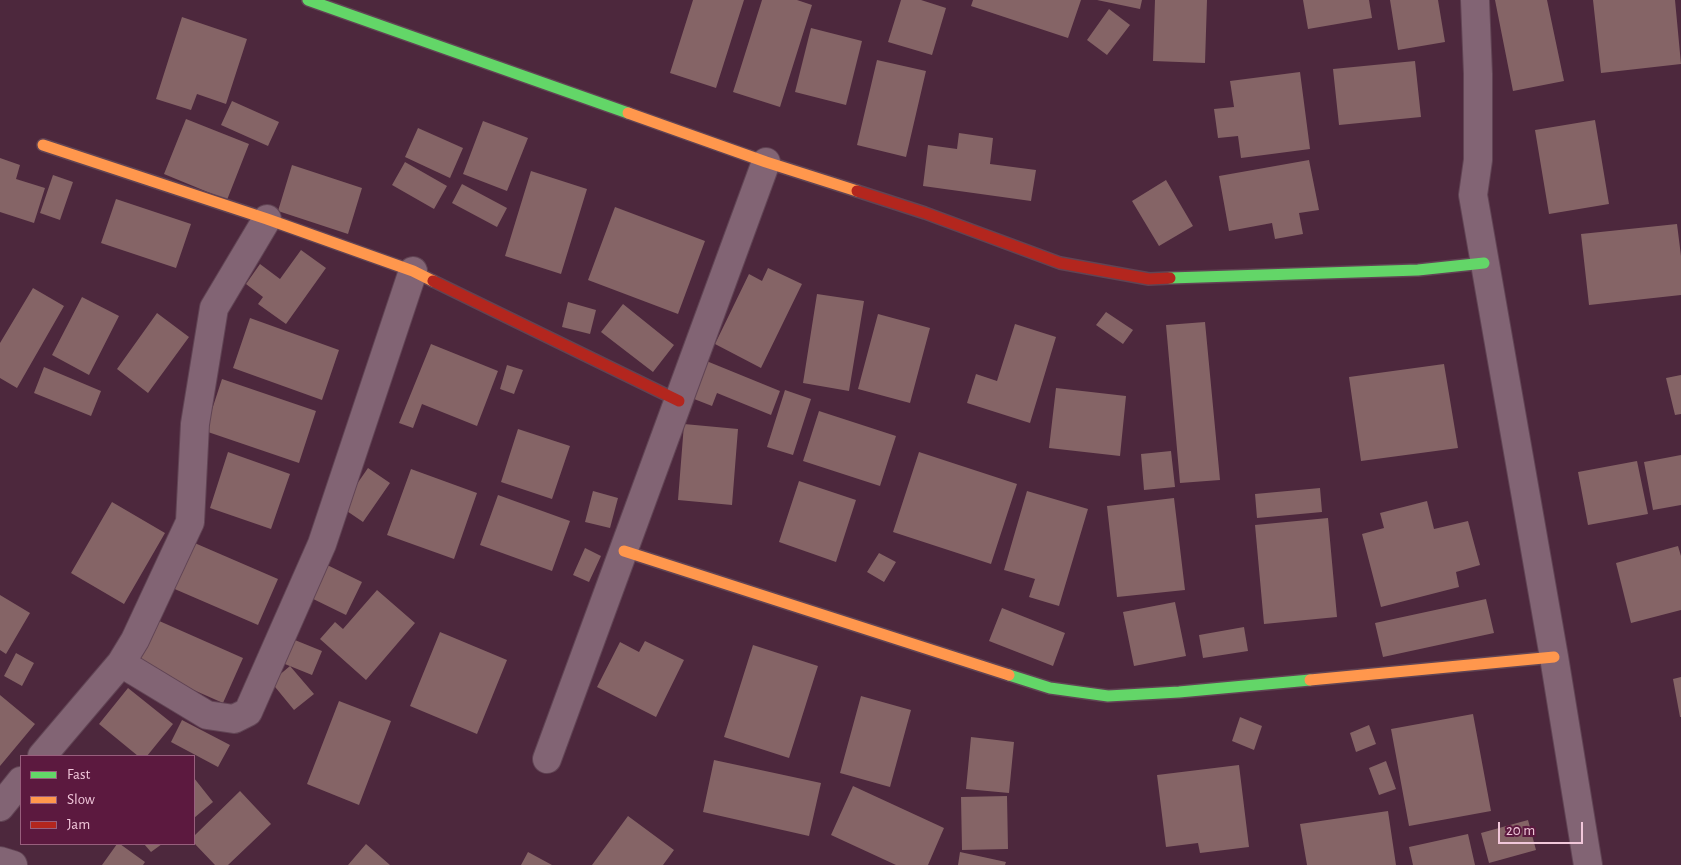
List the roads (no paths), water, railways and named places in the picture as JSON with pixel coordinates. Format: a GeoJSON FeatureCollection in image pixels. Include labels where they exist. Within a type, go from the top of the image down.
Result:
{"type":"FeatureCollection","features":[{"type":"Feature","properties":{"kind":"street"},"geometry":{"type":"LineString","coordinates":[[308,0],[766,162],[925,214],[1060,263],[1149,279],[1418,270],[1484,263]]}},
{"type":"Feature","properties":{"kind":"street"},"geometry":{"type":"LineString","coordinates":[[1475,0],[1478,74],[1478,160],[1474,195],[1484,263],[1554,657],[1588,865]]}},
{"type":"Feature","properties":{"kind":"street"},"geometry":{"type":"LineString","coordinates":[[43,145],[267,219],[413,272],[679,401]]}},
{"type":"Feature","properties":{"kind":"street"},"geometry":{"type":"LineString","coordinates":[[547,758],[766,162]]}},
{"type":"Feature","properties":{"kind":"street"},"geometry":{"type":"LineString","coordinates":[[43,755],[121,663],[135,640],[190,522],[195,424],[214,308],[267,219]]}},
{"type":"Feature","properties":{"kind":"street"},"geometry":{"type":"LineString","coordinates":[[121,663],[207,715],[234,719],[248,712],[322,544],[413,272]]}},
{"type":"Feature","properties":{"kind":"street"},"geometry":{"type":"LineString","coordinates":[[624,551],[1050,688],[1108,696],[1178,692],[1554,657]]}},
{"type":"Feature","properties":{"kind":"street"},"geometry":{"type":"LineString","coordinates":[[0,807],[20,782]]}},
{"type":"Feature","properties":{"kind":"street"},"geometry":{"type":"LineString","coordinates":[[0,860],[13,865]]}}]}
